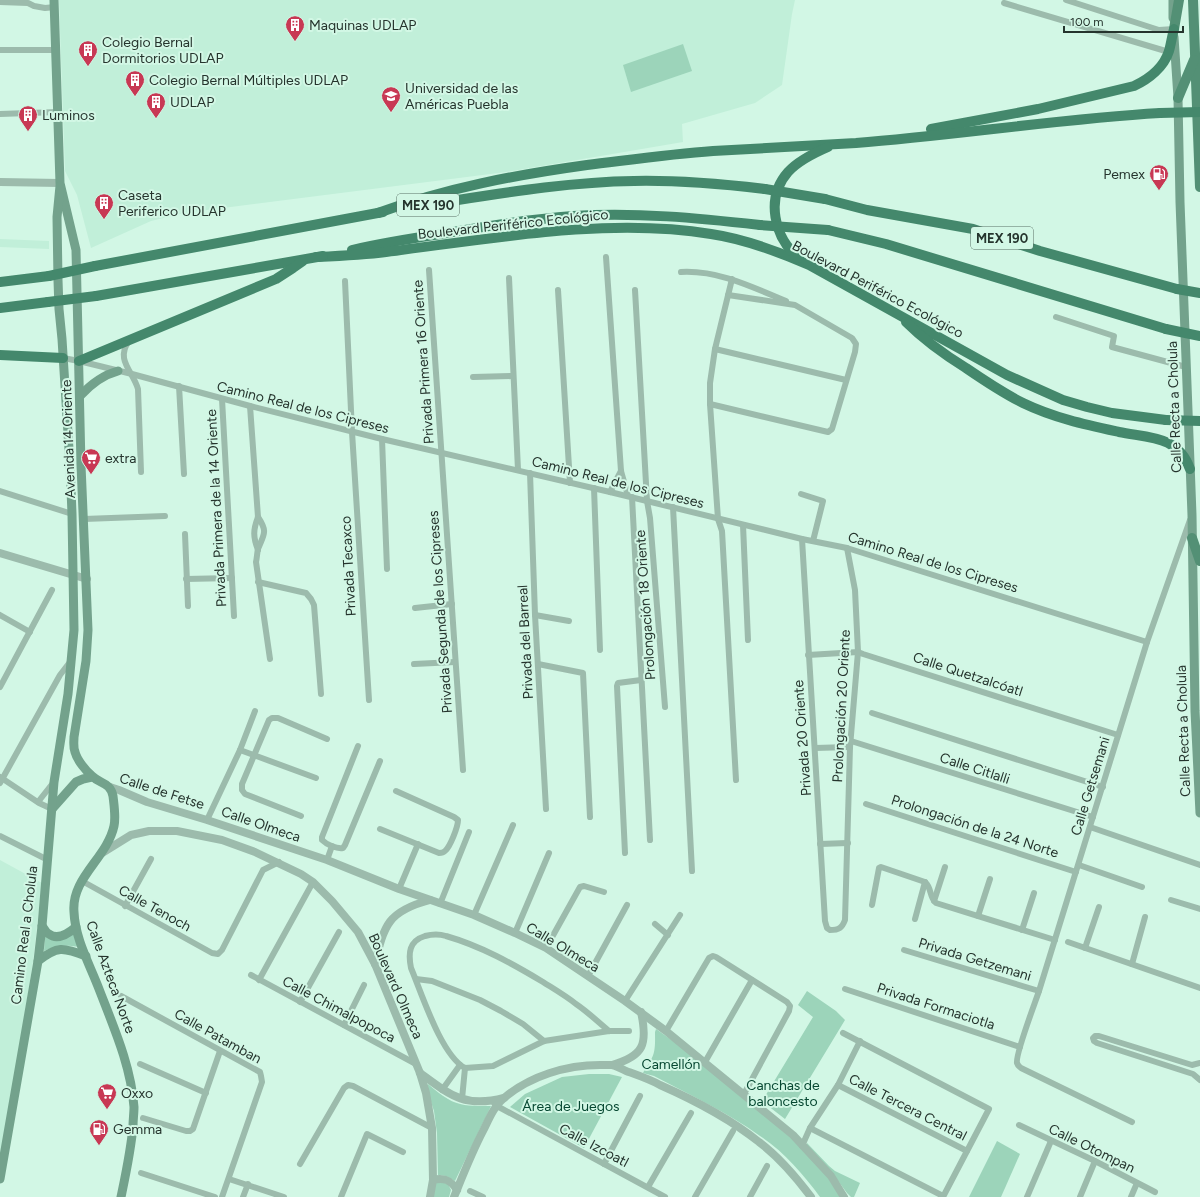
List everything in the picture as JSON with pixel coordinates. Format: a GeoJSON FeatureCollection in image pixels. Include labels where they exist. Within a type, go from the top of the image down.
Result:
{"type":"FeatureCollection","features":[{"type":"Feature","properties":{"kind":"highway"},"geometry":{"type":"LineString","coordinates":[[887,140],[923,131],[1038,109],[1127,89],[1142,83],[1160,66],[1169,52],[1174,29]]}},
{"type":"Feature","properties":{"kind":"highway","name":"Boulevard Periférico Ecológico"},"geometry":{"type":"LineString","coordinates":[[378,213],[422,198],[496,180],[553,170],[655,156],[887,140],[1116,116],[1200,112]]}},
{"type":"Feature","properties":{"kind":"highway"},"geometry":{"type":"LineString","coordinates":[[809,265],[791,251],[786,245],[779,231],[775,209],[777,194],[784,178],[795,166],[818,152],[837,144]]}},
{"type":"Feature","properties":{"kind":"highway","name":"Boulevard Periférico Ecológico"},"geometry":{"type":"LineString","coordinates":[[0,282],[49,276],[378,213],[517,192],[603,182],[674,181],[765,189],[825,199],[867,210],[973,229],[1040,251],[1177,289],[1200,293]]}},
{"type":"Feature","properties":{"kind":"highway","name":"Boulevard Periférico Ecológico"},"geometry":{"type":"LineString","coordinates":[[0,308],[96,296],[527,220],[574,216],[656,216],[828,230],[893,246],[1166,329],[1200,336]]}},
{"type":"Feature","properties":{"kind":"highway","name":"Boulevard Periférico Ecológico"},"geometry":{"type":"LineString","coordinates":[[316,258],[368,254],[478,239],[544,232],[608,228],[652,228],[693,231],[737,239],[774,250],[809,265],[1007,375],[1064,400],[1112,413],[1166,420],[1200,421]]}},
{"type":"Feature","properties":{"kind":"highway"},"geometry":{"type":"LineString","coordinates":[[79,361],[276,279],[305,260]]}},
{"type":"Feature","properties":{"kind":"highway"},"geometry":{"type":"LineString","coordinates":[[899,315],[917,333],[936,348],[1010,396],[1039,410],[1071,420],[1165,441],[1180,451],[1188,462],[1190,468]]}},
{"type":"Feature","properties":{"kind":"highway"},"geometry":{"type":"LineString","coordinates":[[0,355],[63,358]]}},
{"type":"Feature","properties":{"kind":"main road","name":"Calle Recta a Cholula"},"geometry":{"type":"LineString","coordinates":[[1173,0],[1178,98],[1180,202],[1192,515],[1195,710],[1200,813]]}},
{"type":"Feature","properties":{"kind":"main road"},"geometry":{"type":"LineString","coordinates":[[1174,29],[1178,0]]}},
{"type":"Feature","properties":{"kind":"main road"},"geometry":{"type":"LineString","coordinates":[[1193,0],[1200,187]]}},
{"type":"Feature","properties":{"kind":"main road","name":"Avenida 14 Oriente"},"geometry":{"type":"LineString","coordinates":[[54,3],[60,183],[57,217],[58,280],[70,465],[74,575],[74,630],[68,694]]}},
{"type":"Feature","properties":{"kind":"main road"},"geometry":{"type":"LineString","coordinates":[[1178,98],[1195,56]]}},
{"type":"Feature","properties":{"kind":"main road","name":"Avenida 14 Oriente"},"geometry":{"type":"LineString","coordinates":[[60,183],[76,250],[81,465],[87,579],[88,630],[86,661],[74,736],[74,746],[77,756],[92,777]]}},
{"type":"Feature","properties":{"kind":"main road"},"geometry":{"type":"LineString","coordinates":[[80,396],[97,380],[118,371]]}},
{"type":"Feature","properties":{"kind":"main road"},"geometry":{"type":"LineString","coordinates":[[70,465],[81,465]]}},
{"type":"Feature","properties":{"kind":"main road"},"geometry":{"type":"LineString","coordinates":[[1192,538],[1200,561]]}},
{"type":"Feature","properties":{"kind":"main road","name":"Camino Real a Cholula"},"geometry":{"type":"LineString","coordinates":[[0,1179],[38,961],[54,782],[68,694]]}},
{"type":"Feature","properties":{"kind":"main road"},"geometry":{"type":"LineString","coordinates":[[52,809],[76,782],[83,779],[92,777],[110,787]]}},
{"type":"Feature","properties":{"kind":"main road","name":"Calle Azteca Norte"},"geometry":{"type":"LineString","coordinates":[[110,787],[115,825],[102,853],[77,889],[74,902],[74,913],[76,927],[125,1057],[132,1085],[134,1109],[132,1136],[127,1172],[121,1197]]}},
{"type":"Feature","properties":{"kind":"main road"},"geometry":{"type":"LineString","coordinates":[[42,926],[49,934],[58,936],[67,934],[76,927]]}},
{"type":"Feature","properties":{"kind":"main road"},"geometry":{"type":"LineString","coordinates":[[38,961],[50,952],[58,950],[68,950],[86,956]]}},
{"type":"Feature","properties":{"kind":"street"},"geometry":{"type":"LineString","coordinates":[[1066,0],[1160,30],[1174,29]]}},
{"type":"Feature","properties":{"kind":"street"},"geometry":{"type":"LineString","coordinates":[[0,2],[28,3],[45,8],[54,3]]}},
{"type":"Feature","properties":{"kind":"street"},"geometry":{"type":"LineString","coordinates":[[1004,3],[1169,52]]}},
{"type":"Feature","properties":{"kind":"street"},"geometry":{"type":"LineString","coordinates":[[0,50],[56,50]]}},
{"type":"Feature","properties":{"kind":"street"},"geometry":{"type":"LineString","coordinates":[[0,114],[58,112]]}},
{"type":"Feature","properties":{"kind":"street"},"geometry":{"type":"LineString","coordinates":[[0,182],[60,183]]}},
{"type":"Feature","properties":{"kind":"street"},"geometry":{"type":"LineString","coordinates":[[606,257],[621,471],[630,497],[650,840]]}},
{"type":"Feature","properties":{"kind":"street","name":"Privada Primera 16 Oriente"},"geometry":{"type":"LineString","coordinates":[[429,270],[441,452]]}},
{"type":"Feature","properties":{"kind":"street"},"geometry":{"type":"LineString","coordinates":[[681,272],[695,271],[732,278],[795,305],[852,338],[856,344],[832,429],[828,432],[710,404]]}},
{"type":"Feature","properties":{"kind":"street"},"geometry":{"type":"LineString","coordinates":[[508,278],[518,470]]}},
{"type":"Feature","properties":{"kind":"street"},"geometry":{"type":"LineString","coordinates":[[732,278],[715,349],[710,383],[710,404],[718,519],[722,531],[736,780]]}},
{"type":"Feature","properties":{"kind":"street","name":"Privada Tecaxco"},"geometry":{"type":"LineString","coordinates":[[345,281],[352,432],[368,700]]}},
{"type":"Feature","properties":{"kind":"street"},"geometry":{"type":"LineString","coordinates":[[558,290],[570,483]]}},
{"type":"Feature","properties":{"kind":"street","name":"Prolongación 18 Oriente"},"geometry":{"type":"LineString","coordinates":[[635,290],[647,501],[650,518],[664,707]]}},
{"type":"Feature","properties":{"kind":"street"},"geometry":{"type":"LineString","coordinates":[[728,295],[795,305]]}},
{"type":"Feature","properties":{"kind":"street"},"geometry":{"type":"LineString","coordinates":[[1056,317],[1114,336],[1112,347],[1186,368]]}},
{"type":"Feature","properties":{"kind":"street"},"geometry":{"type":"LineString","coordinates":[[130,340],[125,349],[124,355],[126,365],[135,379],[138,389],[141,472]]}},
{"type":"Feature","properties":{"kind":"street"},"geometry":{"type":"LineString","coordinates":[[715,349],[846,380]]}},
{"type":"Feature","properties":{"kind":"street","name":"Camino Real de los Cipreses"},"geometry":{"type":"LineString","coordinates":[[63,358],[179,386],[222,399],[352,432],[594,488],[802,539],[847,548],[1147,642]]}},
{"type":"Feature","properties":{"kind":"street"},"geometry":{"type":"LineString","coordinates":[[473,377],[513,376]]}},
{"type":"Feature","properties":{"kind":"street"},"geometry":{"type":"LineString","coordinates":[[179,386],[184,474]]}},
{"type":"Feature","properties":{"kind":"street","name":"Privada Primera de la 14 Oriente"},"geometry":{"type":"LineString","coordinates":[[222,399],[234,616]]}},
{"type":"Feature","properties":{"kind":"street"},"geometry":{"type":"LineString","coordinates":[[250,406],[258,517],[253,533],[258,550]]}},
{"type":"Feature","properties":{"kind":"street"},"geometry":{"type":"LineString","coordinates":[[382,439],[387,569]]}},
{"type":"Feature","properties":{"kind":"street","name":"Privada Segunda de los Cipreses"},"geometry":{"type":"LineString","coordinates":[[441,452],[463,770]]}},
{"type":"Feature","properties":{"kind":"street"},"geometry":{"type":"LineString","coordinates":[[610,492],[621,471]]}},
{"type":"Feature","properties":{"kind":"street","name":"Privada del Barreal"},"geometry":{"type":"LineString","coordinates":[[530,473],[535,615],[546,809]]}},
{"type":"Feature","properties":{"kind":"street"},"geometry":{"type":"LineString","coordinates":[[594,488],[600,650]]}},
{"type":"Feature","properties":{"kind":"street"},"geometry":{"type":"LineString","coordinates":[[0,492],[72,514]]}},
{"type":"Feature","properties":{"kind":"street"},"geometry":{"type":"LineString","coordinates":[[801,494],[823,501],[813,541]]}},
{"type":"Feature","properties":{"kind":"street"},"geometry":{"type":"LineString","coordinates":[[673,507],[692,871]]}},
{"type":"Feature","properties":{"kind":"street","name":"Calle Getsemani"},"geometry":{"type":"LineString","coordinates":[[1132,1122],[1021,1068],[1017,1065],[1017,1061],[1020,1047],[1079,865],[1147,642],[1192,515]]}},
{"type":"Feature","properties":{"kind":"street"},"geometry":{"type":"LineString","coordinates":[[84,519],[165,516]]}},
{"type":"Feature","properties":{"kind":"street"},"geometry":{"type":"LineString","coordinates":[[258,517],[263,524],[265,532],[264,539],[258,550],[256,562],[270,659]]}},
{"type":"Feature","properties":{"kind":"street"},"geometry":{"type":"LineString","coordinates":[[743,525],[748,640]]}},
{"type":"Feature","properties":{"kind":"street"},"geometry":{"type":"LineString","coordinates":[[185,534],[188,606]]}},
{"type":"Feature","properties":{"kind":"street","name":"Privada 20 Oriente"},"geometry":{"type":"LineString","coordinates":[[802,539],[825,921],[827,928],[834,930]]}},
{"type":"Feature","properties":{"kind":"street","name":"Prolongación 20 Oriente"},"geometry":{"type":"LineString","coordinates":[[834,930],[839,930],[843,926],[845,920],[850,744],[858,652],[855,590],[847,548]]}},
{"type":"Feature","properties":{"kind":"street"},"geometry":{"type":"LineString","coordinates":[[0,553],[87,579]]}},
{"type":"Feature","properties":{"kind":"street"},"geometry":{"type":"LineString","coordinates":[[186,579],[232,578]]}},
{"type":"Feature","properties":{"kind":"street"},"geometry":{"type":"LineString","coordinates":[[258,582],[306,594],[311,598],[314,606],[321,694]]}},
{"type":"Feature","properties":{"kind":"street"},"geometry":{"type":"LineString","coordinates":[[0,687],[52,590]]}},
{"type":"Feature","properties":{"kind":"street"},"geometry":{"type":"LineString","coordinates":[[415,608],[452,604]]}},
{"type":"Feature","properties":{"kind":"street"},"geometry":{"type":"LineString","coordinates":[[0,615],[30,632]]}},
{"type":"Feature","properties":{"kind":"street"},"geometry":{"type":"LineString","coordinates":[[535,615],[569,621]]}},
{"type":"Feature","properties":{"kind":"street","name":"Calle Quetzalcóatl"},"geometry":{"type":"LineString","coordinates":[[808,655],[858,652],[1118,735]]}},
{"type":"Feature","properties":{"kind":"street"},"geometry":{"type":"LineString","coordinates":[[52,809],[1,779],[60,675],[72,659]]}},
{"type":"Feature","properties":{"kind":"street"},"geometry":{"type":"LineString","coordinates":[[414,664],[455,662]]}},
{"type":"Feature","properties":{"kind":"street"},"geometry":{"type":"LineString","coordinates":[[538,664],[584,673],[590,817]]}},
{"type":"Feature","properties":{"kind":"street"},"geometry":{"type":"LineString","coordinates":[[0,672],[6,676]]}},
{"type":"Feature","properties":{"kind":"street"},"geometry":{"type":"LineString","coordinates":[[625,853],[617,686],[618,683],[641,680]]}},
{"type":"Feature","properties":{"kind":"street"},"geometry":{"type":"LineString","coordinates":[[207,820],[240,750],[255,711]]}},
{"type":"Feature","properties":{"kind":"street"},"geometry":{"type":"LineString","coordinates":[[872,713],[1103,787]]}},
{"type":"Feature","properties":{"kind":"street"},"geometry":{"type":"LineString","coordinates":[[301,816],[245,794],[242,790],[242,784],[269,720],[272,718],[278,718],[327,739]]}},
{"type":"Feature","properties":{"kind":"street","name":"Calle Citlalli"},"geometry":{"type":"LineString","coordinates":[[815,748],[850,744],[1093,817]]}},
{"type":"Feature","properties":{"kind":"street"},"geometry":{"type":"LineString","coordinates":[[358,746],[322,837],[324,843],[339,848],[343,848],[346,845],[380,761]]}},
{"type":"Feature","properties":{"kind":"street"},"geometry":{"type":"LineString","coordinates":[[240,750],[316,778]]}},
{"type":"Feature","properties":{"kind":"street"},"geometry":{"type":"LineString","coordinates":[[38,802],[54,782]]}},
{"type":"Feature","properties":{"kind":"street","name":"Calle de Fetse"},"geometry":{"type":"LineString","coordinates":[[110,787],[147,802],[207,820]]}},
{"type":"Feature","properties":{"kind":"street"},"geometry":{"type":"LineString","coordinates":[[380,828],[439,853],[443,853],[447,850],[458,825],[458,820],[454,817],[396,791]]}},
{"type":"Feature","properties":{"kind":"street","name":"Prolongación de la 24 Norte"},"geometry":{"type":"LineString","coordinates":[[866,804],[1076,872]]}},
{"type":"Feature","properties":{"kind":"street","name":"Calle Olmeca"},"geometry":{"type":"LineString","coordinates":[[207,820],[327,860],[399,889],[474,915],[546,948],[641,1012],[744,1094],[793,1135],[831,1176],[844,1197]]}},
{"type":"Feature","properties":{"kind":"street"},"geometry":{"type":"LineString","coordinates":[[474,915],[513,825]]}},
{"type":"Feature","properties":{"kind":"street"},"geometry":{"type":"LineString","coordinates":[[1090,827],[1200,865]]}},
{"type":"Feature","properties":{"kind":"street","name":"Boulevard Olmeca"},"geometry":{"type":"LineString","coordinates":[[102,853],[131,835],[148,831],[177,831],[222,840],[279,862],[313,882],[332,901],[358,932],[375,964],[420,1073],[426,1093],[432,1128],[433,1180],[430,1197]]}},
{"type":"Feature","properties":{"kind":"street"},"geometry":{"type":"LineString","coordinates":[[440,904],[469,832]]}},
{"type":"Feature","properties":{"kind":"street"},"geometry":{"type":"LineString","coordinates":[[0,836],[48,860]]}},
{"type":"Feature","properties":{"kind":"street"},"geometry":{"type":"LineString","coordinates":[[820,844],[848,842]]}},
{"type":"Feature","properties":{"kind":"street"},"geometry":{"type":"LineString","coordinates":[[399,889],[418,844]]}},
{"type":"Feature","properties":{"kind":"street"},"geometry":{"type":"LineString","coordinates":[[327,860],[332,846]]}},
{"type":"Feature","properties":{"kind":"street"},"geometry":{"type":"LineString","coordinates":[[515,933],[549,853]]}},
{"type":"Feature","properties":{"kind":"street"},"geometry":{"type":"LineString","coordinates":[[125,906],[151,859]]}},
{"type":"Feature","properties":{"kind":"street","name":"Calle Tenoch"},"geometry":{"type":"LineString","coordinates":[[82,881],[212,953],[218,954],[222,950],[262,870],[279,862]]}},
{"type":"Feature","properties":{"kind":"street"},"geometry":{"type":"LineString","coordinates":[[1079,865],[1142,887]]}},
{"type":"Feature","properties":{"kind":"street"},"geometry":{"type":"LineString","coordinates":[[934,901],[945,866]]}},
{"type":"Feature","properties":{"kind":"street"},"geometry":{"type":"LineString","coordinates":[[872,905],[879,868],[881,867],[925,882],[928,885],[932,898],[936,903],[1055,940]]}},
{"type":"Feature","properties":{"kind":"street"},"geometry":{"type":"LineString","coordinates":[[978,916],[990,879]]}},
{"type":"Feature","properties":{"kind":"street"},"geometry":{"type":"LineString","coordinates":[[259,980],[313,882]]}},
{"type":"Feature","properties":{"kind":"street"},"geometry":{"type":"LineString","coordinates":[[915,919],[925,882]]}},
{"type":"Feature","properties":{"kind":"street"},"geometry":{"type":"LineString","coordinates":[[546,948],[580,887],[584,886],[604,892]]}},
{"type":"Feature","properties":{"kind":"street"},"geometry":{"type":"LineString","coordinates":[[1022,930],[1034,893]]}},
{"type":"Feature","properties":{"kind":"street"},"geometry":{"type":"LineString","coordinates":[[375,964],[383,932],[389,922],[403,909],[430,900]]}},
{"type":"Feature","properties":{"kind":"street"},"geometry":{"type":"LineString","coordinates":[[1171,900],[1200,908]]}},
{"type":"Feature","properties":{"kind":"street"},"geometry":{"type":"LineString","coordinates":[[588,976],[627,905]]}},
{"type":"Feature","properties":{"kind":"street"},"geometry":{"type":"LineString","coordinates":[[1085,948],[1099,907]]}},
{"type":"Feature","properties":{"kind":"street"},"geometry":{"type":"LineString","coordinates":[[625,1001],[680,915]]}},
{"type":"Feature","properties":{"kind":"street"},"geometry":{"type":"LineString","coordinates":[[1132,964],[1144,917]]}},
{"type":"Feature","properties":{"kind":"street"},"geometry":{"type":"LineString","coordinates":[[654,924],[668,935]]}},
{"type":"Feature","properties":{"kind":"street"},"geometry":{"type":"LineString","coordinates":[[300,1002],[339,932]]}},
{"type":"Feature","properties":{"kind":"street"},"geometry":{"type":"LineString","coordinates":[[462,1099],[463,1066],[447,1049],[437,1031],[411,968],[409,958],[413,944],[419,938],[430,935],[446,936],[481,949],[519,968],[576,1004],[609,1031]]}},
{"type":"Feature","properties":{"kind":"street"},"geometry":{"type":"LineString","coordinates":[[1068,942],[1200,988]]}},
{"type":"Feature","properties":{"kind":"street","name":"Privada Getzemani"},"geometry":{"type":"LineString","coordinates":[[904,950],[1039,991]]}},
{"type":"Feature","properties":{"kind":"street"},"geometry":{"type":"LineString","coordinates":[[666,1031],[710,958],[713,956],[787,1002],[790,1006],[790,1011],[744,1094]]}},
{"type":"Feature","properties":{"kind":"street","name":"Calle Chimalpopoca"},"geometry":{"type":"LineString","coordinates":[[251,975],[416,1064]]}},
{"type":"Feature","properties":{"kind":"street"},"geometry":{"type":"LineString","coordinates":[[416,978],[432,981],[480,1000],[523,1024],[544,1041]]}},
{"type":"Feature","properties":{"kind":"street"},"geometry":{"type":"LineString","coordinates":[[705,1062],[752,980]]}},
{"type":"Feature","properties":{"kind":"street"},"geometry":{"type":"LineString","coordinates":[[344,1025],[364,985]]}},
{"type":"Feature","properties":{"kind":"street","name":"Privada Formaciotla"},"geometry":{"type":"LineString","coordinates":[[845,989],[1020,1047]]}},
{"type":"Feature","properties":{"kind":"street","name":"Calle Patamban"},"geometry":{"type":"LineString","coordinates":[[121,996],[260,1072],[262,1082],[228,1178]]}},
{"type":"Feature","properties":{"kind":"street"},"geometry":{"type":"LineString","coordinates":[[420,1073],[450,1095],[462,1099],[494,1103],[535,1079],[557,1071],[592,1065],[612,1065],[631,1058],[641,1048],[645,1034],[641,1012]]}},
{"type":"Feature","properties":{"kind":"street"},"geometry":{"type":"LineString","coordinates":[[442,1090],[463,1066],[493,1066],[544,1041],[609,1031],[629,1031]]}},
{"type":"Feature","properties":{"kind":"street"},"geometry":{"type":"LineString","coordinates":[[810,1128],[943,1197],[989,1109],[843,1033]]}},
{"type":"Feature","properties":{"kind":"street"},"geometry":{"type":"LineString","coordinates":[[1200,1063],[1192,1065],[1099,1036],[1095,1036],[1093,1038],[1097,1043],[1193,1074],[1200,1080]]}},
{"type":"Feature","properties":{"kind":"street"},"geometry":{"type":"LineString","coordinates":[[802,1146],[810,1128],[838,1085],[860,1041]]}},
{"type":"Feature","properties":{"kind":"street"},"geometry":{"type":"LineString","coordinates":[[143,1118],[186,1131],[193,1129],[220,1051]]}},
{"type":"Feature","properties":{"kind":"street"},"geometry":{"type":"LineString","coordinates":[[140,1064],[206,1093]]}},
{"type":"Feature","properties":{"kind":"street"},"geometry":{"type":"LineString","coordinates":[[612,1065],[674,1091],[736,1125],[760,1142],[777,1157],[798,1179],[811,1197]]}},
{"type":"Feature","properties":{"kind":"street"},"geometry":{"type":"LineString","coordinates":[[300,1164],[344,1088],[348,1085],[353,1086],[432,1128]]}},
{"type":"Feature","properties":{"kind":"street","name":"Calle Tercera Central"},"geometry":{"type":"LineString","coordinates":[[838,1085],[967,1151]]}},
{"type":"Feature","properties":{"kind":"street"},"geometry":{"type":"LineString","coordinates":[[604,1164],[640,1096]]}},
{"type":"Feature","properties":{"kind":"street"},"geometry":{"type":"LineString","coordinates":[[455,1193],[494,1103]]}},
{"type":"Feature","properties":{"kind":"street","name":"Calle Izcoatl"},"geometry":{"type":"LineString","coordinates":[[494,1103],[665,1197]]}},
{"type":"Feature","properties":{"kind":"street"},"geometry":{"type":"LineString","coordinates":[[648,1187],[691,1113]]}},
{"type":"Feature","properties":{"kind":"street","name":"Calle Otompan"},"geometry":{"type":"LineString","coordinates":[[1020,1125],[1155,1192]]}},
{"type":"Feature","properties":{"kind":"street"},"geometry":{"type":"LineString","coordinates":[[695,1197],[733,1131]]}},
{"type":"Feature","properties":{"kind":"street"},"geometry":{"type":"LineString","coordinates":[[341,1197],[367,1134],[403,1152]]}},
{"type":"Feature","properties":{"kind":"street"},"geometry":{"type":"LineString","coordinates":[[1027,1197],[1052,1141]]}},
{"type":"Feature","properties":{"kind":"street"},"geometry":{"type":"LineString","coordinates":[[1080,1197],[1095,1161]]}},
{"type":"Feature","properties":{"kind":"street"},"geometry":{"type":"LineString","coordinates":[[750,1197],[767,1166]]}},
{"type":"Feature","properties":{"kind":"street"},"geometry":{"type":"LineString","coordinates":[[141,1173],[215,1197]]}},
{"type":"Feature","properties":{"kind":"street"},"geometry":{"type":"LineString","coordinates":[[222,1197],[228,1178],[284,1197]]}},
{"type":"Feature","properties":{"kind":"street"},"geometry":{"type":"LineString","coordinates":[[433,1180],[439,1178],[450,1181],[454,1185],[455,1193]]}},
{"type":"Feature","properties":{"kind":"street"},"geometry":{"type":"LineString","coordinates":[[1131,1197],[1137,1183]]}},
{"type":"Feature","properties":{"kind":"street"},"geometry":{"type":"LineString","coordinates":[[243,1197],[248,1184]]}},
{"type":"Feature","properties":{"kind":"street"},"geometry":{"type":"LineString","coordinates":[[470,1191],[483,1197]]}},
{"type":"Feature","properties":{"kind":"shaded area","name":"Universidad de las Américas Puebla"},"geometry":{"type":"Polygon","coordinates":[[[59,0],[795,0],[782,85],[755,103],[682,124],[683,142],[506,172],[184,213],[151,221],[91,248],[77,195],[65,171],[59,0]]]}},
{"type":"Feature","properties":{"kind":"shaded area"},"geometry":{"type":"Polygon","coordinates":[[[0,239],[49,241],[49,249],[0,247],[0,239]]]}},
{"type":"Feature","properties":{"kind":"shaded area"},"geometry":{"type":"Polygon","coordinates":[[[0,860],[42,883],[33,962],[0,1169],[0,860]]]}},
{"type":"Feature","properties":{"kind":"green space"},"geometry":{"type":"Polygon","coordinates":[[[683,44],[692,71],[631,92],[623,65],[683,44]]]}},
{"type":"Feature","properties":{"kind":"green space"},"geometry":{"type":"Polygon","coordinates":[[[75,934],[79,947],[61,946],[44,951],[45,937],[51,939],[75,934]]]}},
{"type":"Feature","properties":{"kind":"green space","name":"Canchas de baloncesto"},"geometry":{"type":"Polygon","coordinates":[[[807,991],[836,1011],[845,1020],[785,1119],[763,1102],[813,1017],[798,1005],[807,991]]]}},
{"type":"Feature","properties":{"kind":"green space","name":"Camellón"},"geometry":{"type":"Polygon","coordinates":[[[656,1029],[680,1046],[794,1140],[833,1180],[842,1197],[820,1197],[793,1164],[769,1142],[735,1119],[708,1104],[654,1076],[643,1073],[652,1058],[655,1047],[656,1029]]]}},
{"type":"Feature","properties":{"kind":"green space","name":"Área de Juegos"},"geometry":{"type":"Polygon","coordinates":[[[589,1074],[609,1074],[622,1077],[584,1148],[510,1107],[525,1094],[562,1077],[589,1074]]]}},
{"type":"Feature","properties":{"kind":"green space"},"geometry":{"type":"Polygon","coordinates":[[[428,1084],[453,1102],[469,1106],[491,1106],[455,1181],[446,1176],[438,1175],[437,1133],[434,1111],[426,1087],[428,1084]]]}},
{"type":"Feature","properties":{"kind":"green space"},"geometry":{"type":"Polygon","coordinates":[[[997,1141],[1020,1154],[1001,1197],[969,1197],[997,1141]]]}},
{"type":"Feature","properties":{"kind":"green space"},"geometry":{"type":"Polygon","coordinates":[[[807,1143],[835,1171],[860,1183],[854,1197],[851,1197],[847,1193],[833,1174],[806,1147],[807,1143]]]}},
{"type":"Feature","properties":{"kind":"green space"},"geometry":{"type":"Polygon","coordinates":[[[441,1182],[448,1184],[451,1190],[449,1197],[432,1197],[436,1183],[441,1182]]]}},
{"type":"Feature","properties":{"kind":"place","name":"Maquinas UDLAP"},"geometry":{"type":"Point","coordinates":[295,42]}},
{"type":"Feature","properties":{"kind":"place","name":"Colegio Bernal Dormitorios UDLAP"},"geometry":{"type":"Point","coordinates":[88,67]}},
{"type":"Feature","properties":{"kind":"place","name":"Colegio Bernal Múltiples UDLAP"},"geometry":{"type":"Point","coordinates":[135,97]}},
{"type":"Feature","properties":{"kind":"place","name":"Universidad de las Américas Puebla"},"geometry":{"type":"Point","coordinates":[391,113]}},
{"type":"Feature","properties":{"kind":"place","name":"UDLAP"},"geometry":{"type":"Point","coordinates":[156,119]}},
{"type":"Feature","properties":{"kind":"place","name":"Luminos"},"geometry":{"type":"Point","coordinates":[28,132]}},
{"type":"Feature","properties":{"kind":"place","name":"Pemex"},"geometry":{"type":"Point","coordinates":[1159,191]}},
{"type":"Feature","properties":{"kind":"place","name":"Caseta Periferico UDLAP"},"geometry":{"type":"Point","coordinates":[104,220]}},
{"type":"Feature","properties":{"kind":"place","name":"extra"},"geometry":{"type":"Point","coordinates":[91,475]}},
{"type":"Feature","properties":{"kind":"place","name":"Oxxo"},"geometry":{"type":"Point","coordinates":[107,1110]}},
{"type":"Feature","properties":{"kind":"place","name":"Gemma"},"geometry":{"type":"Point","coordinates":[99,1146]}}]}
